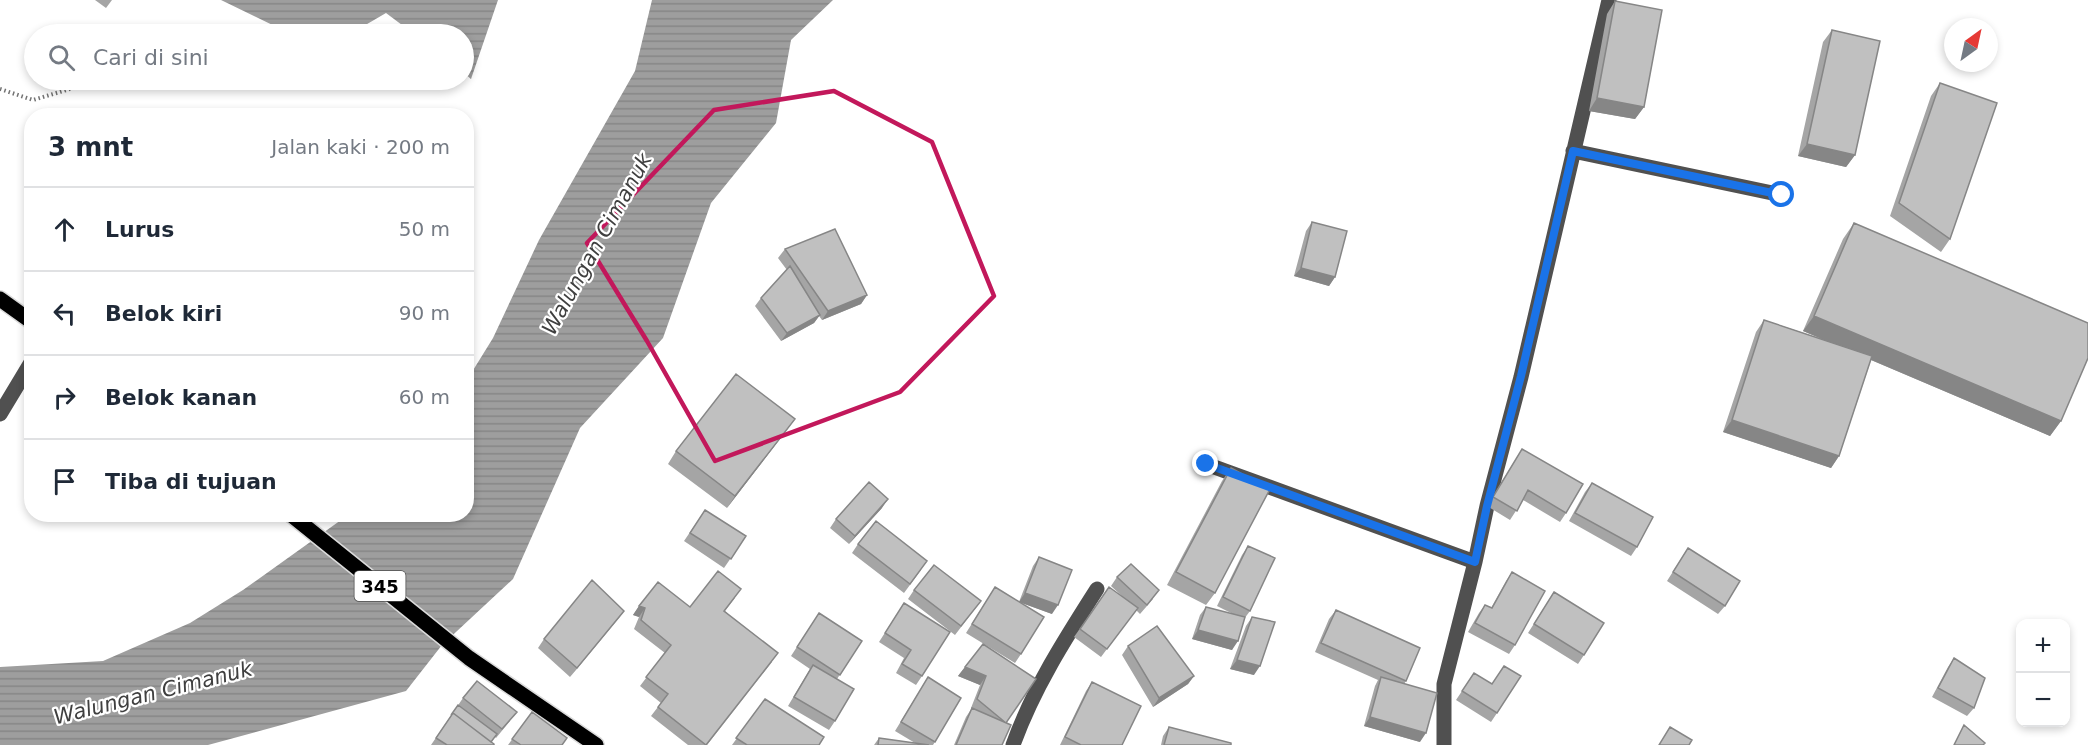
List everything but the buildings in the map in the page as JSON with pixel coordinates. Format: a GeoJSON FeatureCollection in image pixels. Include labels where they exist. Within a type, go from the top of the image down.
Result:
{"type":"FeatureCollection","features":[{"type":"Feature","properties":{"kind":"main road"},"geometry":{"type":"LineString","coordinates":[[0,299],[24,316]]}},
{"type":"Feature","properties":{"kind":"main road","name":"345"},"geometry":{"type":"LineString","coordinates":[[300,522],[470,658],[596,745]]}},
{"type":"Feature","properties":{"kind":"street"},"geometry":{"type":"LineString","coordinates":[[1444,745],[1444,684],[1521,376],[1609,0]]}},
{"type":"Feature","properties":{"kind":"street"},"geometry":{"type":"LineString","coordinates":[[1573,151],[1782,195]]}},
{"type":"Feature","properties":{"kind":"street"},"geometry":{"type":"LineString","coordinates":[[0,414],[24,374]]}},
{"type":"Feature","properties":{"kind":"street"},"geometry":{"type":"LineString","coordinates":[[1206,464],[1475,562]]}},
{"type":"Feature","properties":{"kind":"street"},"geometry":{"type":"LineString","coordinates":[[1013,745],[1020,725],[1058,650],[1097,589]]}},
{"type":"Feature","properties":{"kind":"path"},"geometry":{"type":"LineString","coordinates":[[0,89],[33,100],[66,90]]}},
{"type":"Feature","properties":{"kind":"highlighted area"},"geometry":{"type":"Polygon","coordinates":[[[834,91],[932,142],[994,296],[900,392],[715,461],[647,341],[587,243],[714,110],[834,91]]]}},
{"type":"Feature","properties":{"kind":"water"},"geometry":{"type":"Polygon","coordinates":[[[221,0],[498,0],[474,70],[474,24],[401,24],[386,13],[367,24],[270,24],[221,0]]]}},
{"type":"Feature","properties":{"kind":"water","name":"Walungan Cimanuk"},"geometry":{"type":"Polygon","coordinates":[[[652,0],[833,0],[791,40],[776,123],[711,203],[663,338],[580,428],[513,579],[442,645],[406,691],[208,745],[0,745],[0,667],[103,661],[190,623],[243,590],[338,522],[474,522],[474,369],[493,338],[539,240],[635,71],[652,0]]]}},
{"type":"Feature","properties":{"kind":"route"},"geometry":{"type":"LineString","coordinates":[[1206,464],[1475,562],[1573,151],[1782,195]]}}]}
